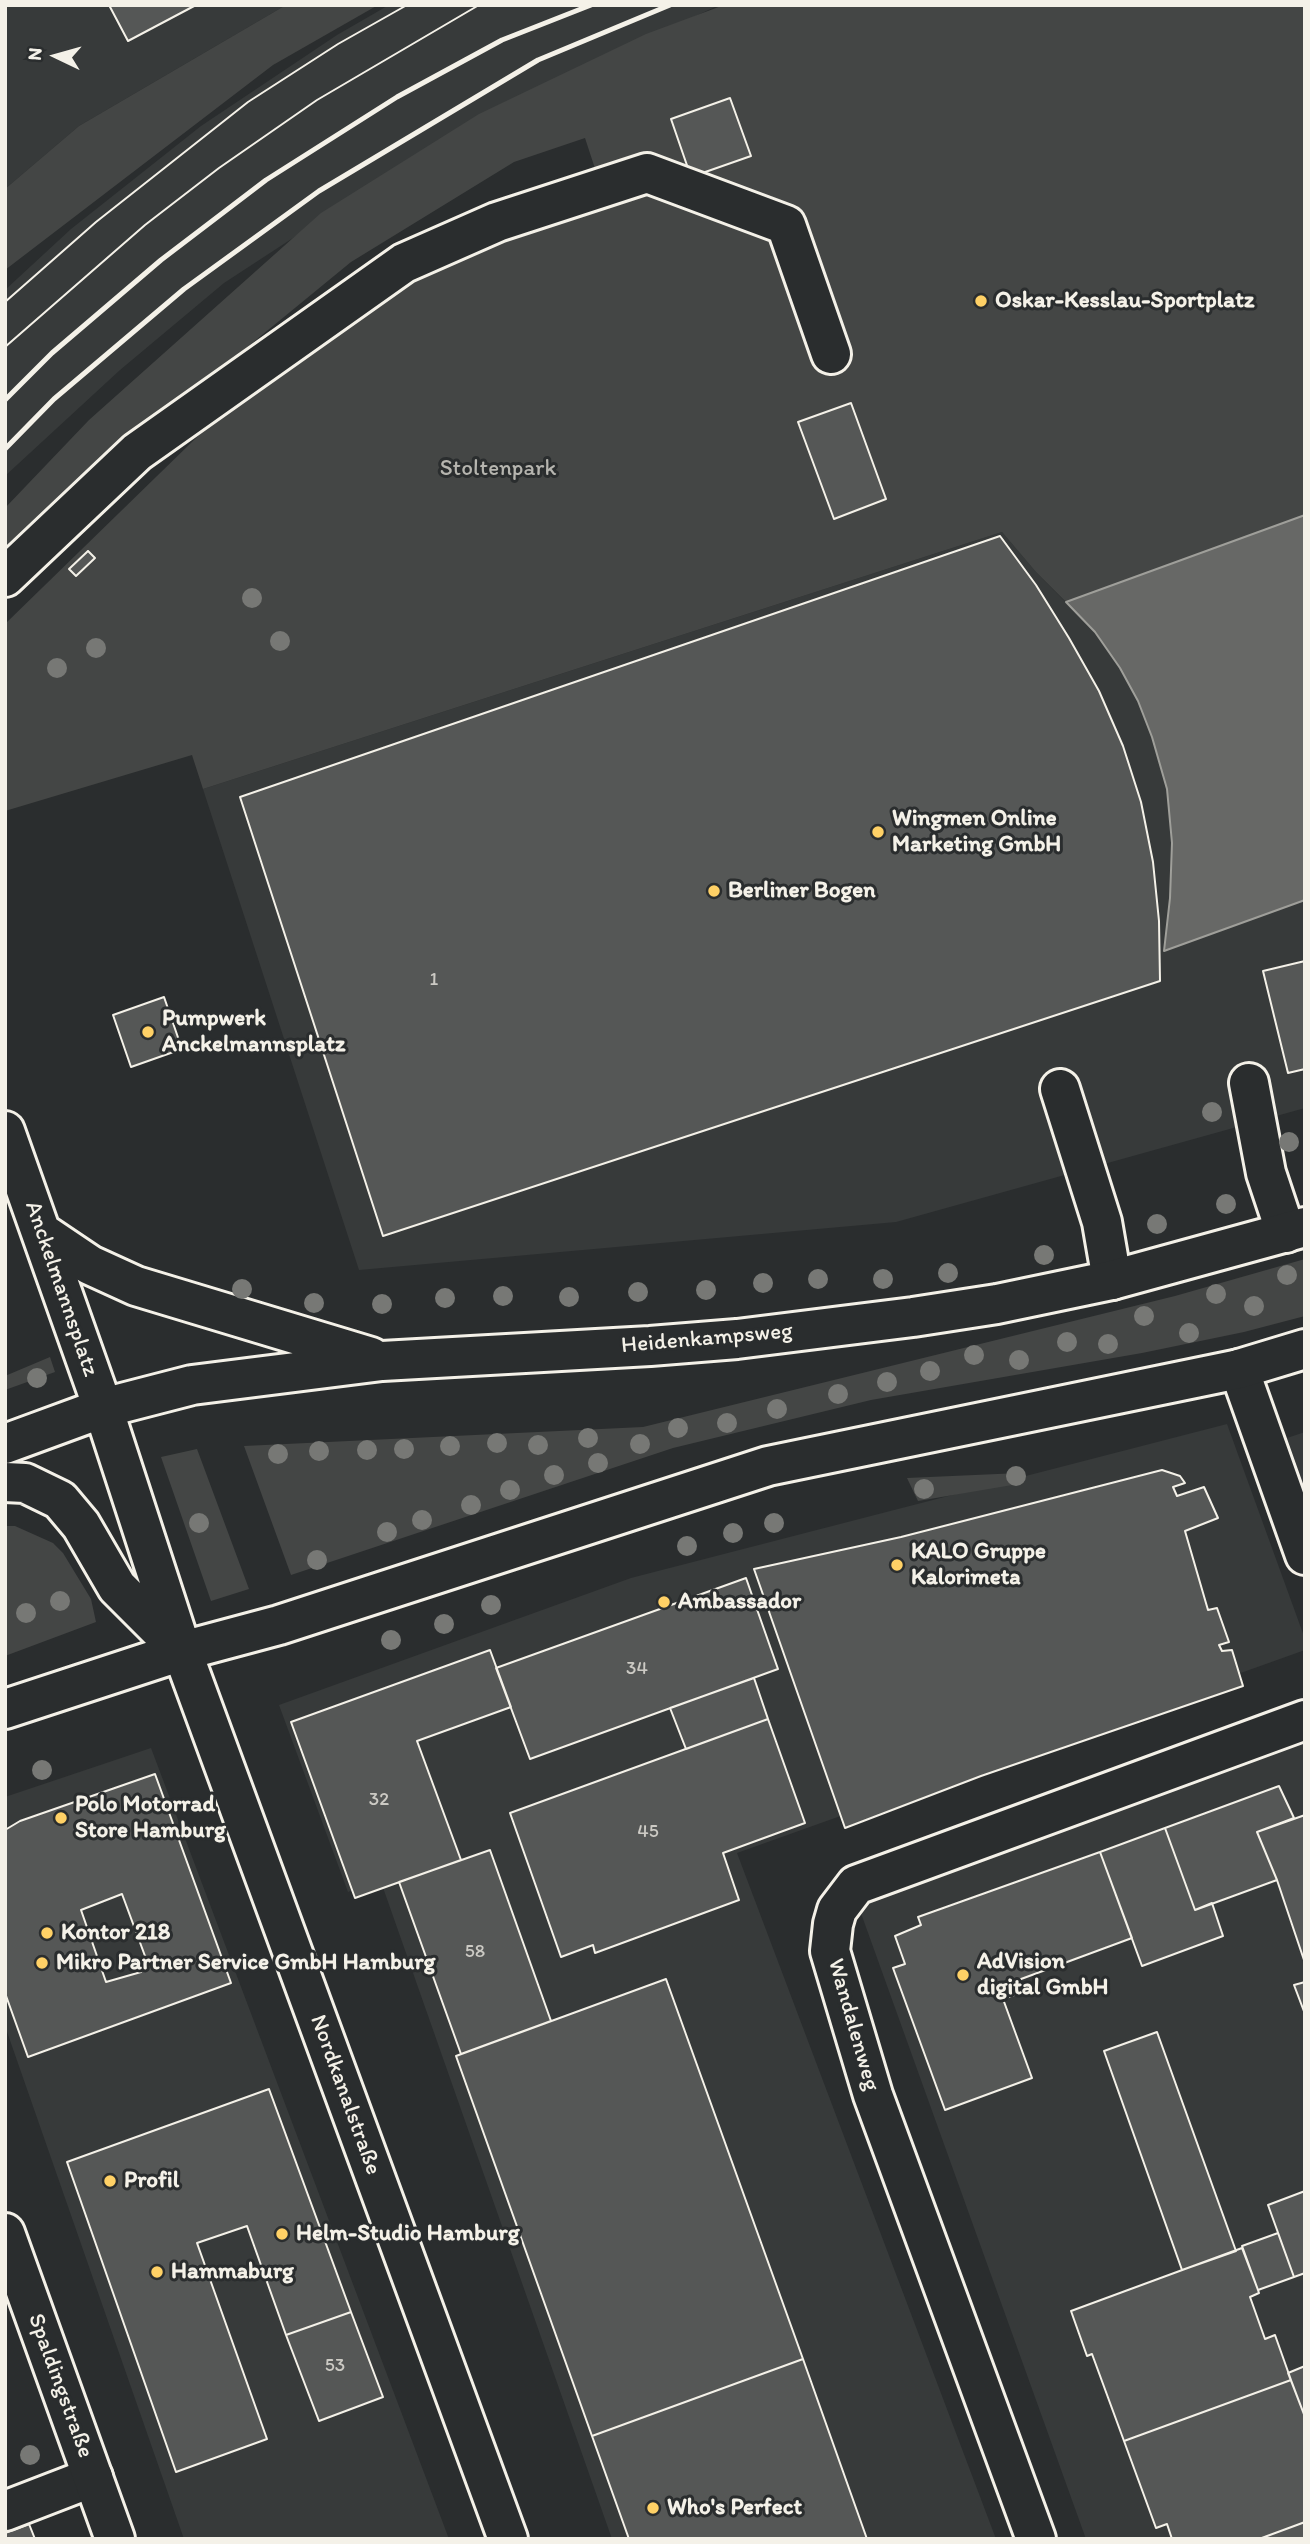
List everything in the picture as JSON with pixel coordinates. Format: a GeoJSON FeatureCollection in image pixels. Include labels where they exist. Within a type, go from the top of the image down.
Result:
{"type":"FeatureCollection","features":[{"type":"Feature","properties":{"kind":"main road"},"geometry":{"type":"LineString","coordinates":[[5,577],[137,452],[404,263],[497,222],[647,173],[786,225],[831,354]]}},
{"type":"Feature","properties":{"kind":"main road"},"geometry":{"type":"LineString","coordinates":[[1249,1083],[1266,1173],[1296,1230]]}},
{"type":"Feature","properties":{"kind":"main road"},"geometry":{"type":"LineString","coordinates":[[1060,1089],[1101,1222],[1112,1280]]}},
{"type":"Feature","properties":{"kind":"main road","name":"Anckelmannsplatz"},"geometry":{"type":"LineString","coordinates":[[5,1131],[103,1408],[182,1651]]}},
{"type":"Feature","properties":{"kind":"main road","name":"Heidenkampsweg"},"geometry":{"type":"LineString","coordinates":[[103,1408],[192,1385],[383,1361],[737,1339],[985,1306],[1112,1280],[1296,1230]]}},
{"type":"Feature","properties":{"kind":"main road"},"geometry":{"type":"LineString","coordinates":[[41,1231],[90,1265],[136,1286],[383,1361]]}},
{"type":"Feature","properties":{"kind":"main road"},"geometry":{"type":"LineString","coordinates":[[5,1709],[182,1651],[279,1625],[768,1466],[1240,1369],[1305,1349]]}},
{"type":"Feature","properties":{"kind":"main road"},"geometry":{"type":"LineString","coordinates":[[1240,1369],[1305,1555]]}},
{"type":"Feature","properties":{"kind":"main road"},"geometry":{"type":"LineString","coordinates":[[5,1444],[103,1408]]}},
{"type":"Feature","properties":{"kind":"main road"},"geometry":{"type":"LineString","coordinates":[[5,1482],[24,1483],[60,1500],[81,1525],[117,1587],[182,1651]]}},
{"type":"Feature","properties":{"kind":"main road","name":"Nordkanalstraße"},"geometry":{"type":"LineString","coordinates":[[182,1651],[508,2539]]}},
{"type":"Feature","properties":{"kind":"main road","name":"Wandalenweg"},"geometry":{"type":"LineString","coordinates":[[1036,2539],[873,2095],[830,1951],[837,1910],[856,1885],[1305,1720]]}},
{"type":"Feature","properties":{"kind":"main road","name":"Spaldingstraße"},"geometry":{"type":"LineString","coordinates":[[5,2233],[115,2539]]}},
{"type":"Feature","properties":{"kind":"main road"},"geometry":{"type":"LineString","coordinates":[[5,2511],[93,2477]]}},
{"type":"Feature","properties":{"kind":"shaded area"},"geometry":{"type":"Polygon","coordinates":[[[5,5],[286,5],[79,126],[5,189],[5,5]]]}},
{"type":"Feature","properties":{"kind":"shaded area"},"geometry":{"type":"Polygon","coordinates":[[[389,5],[719,5],[493,112],[371,187],[224,283],[120,370],[5,476],[5,290],[71,229],[201,126],[337,35],[389,5]]]}},
{"type":"Feature","properties":{"kind":"shaded area"},"geometry":{"type":"Polygon","coordinates":[[[1305,515],[1305,900],[1164,951],[1172,843],[1167,789],[1138,701],[1120,668],[1095,632],[1066,602],[1305,515]]]}},
{"type":"Feature","properties":{"kind":"shaded area","name":"Berliner Bogen"},"geometry":{"type":"Polygon","coordinates":[[[1002,532],[1036,572],[1095,632],[1120,667],[1138,701],[1152,737],[1167,789],[1172,843],[1164,951],[1305,900],[1305,1108],[896,1222],[359,1270],[203,789],[1002,532]]]}},
{"type":"Feature","properties":{"kind":"shaded area"},"geometry":{"type":"Polygon","coordinates":[[[1227,1424],[1305,1639],[1305,1650],[737,1853],[996,2539],[612,2539],[380,1879],[348,1892],[279,1705],[631,1578],[1227,1424]]]}},
{"type":"Feature","properties":{"kind":"shaded area"},"geometry":{"type":"Polygon","coordinates":[[[1305,1432],[1305,1489],[1287,1438],[1305,1432]]]}},
{"type":"Feature","properties":{"kind":"shaded area"},"geometry":{"type":"Polygon","coordinates":[[[1305,1735],[1305,2539],[1086,2539],[853,1891],[1305,1735]]]}},
{"type":"Feature","properties":{"kind":"shaded area"},"geometry":{"type":"Polygon","coordinates":[[[151,1748],[449,2539],[184,2539],[5,2026],[5,1797],[151,1748]]]}},
{"type":"Feature","properties":{"kind":"green space"},"geometry":{"type":"Polygon","coordinates":[[[286,5],[378,5],[273,65],[5,270],[5,189],[79,126],[286,5]]]}},
{"type":"Feature","properties":{"kind":"green space","name":"Stoltenpark"},"geometry":{"type":"Polygon","coordinates":[[[724,5],[1305,5],[1305,515],[1066,602],[1002,532],[203,789],[192,755],[5,811],[5,624],[233,402],[406,272],[605,199],[585,138],[514,162],[351,262],[112,458],[5,561],[5,508],[89,420],[321,213],[479,114],[646,34],[724,5]]]}},
{"type":"Feature","properties":{"kind":"green space"},"geometry":{"type":"Polygon","coordinates":[[[1305,1259],[1305,1316],[1142,1353],[871,1400],[673,1448],[291,1575],[244,1446],[643,1427],[1175,1296],[1305,1259]]]}},
{"type":"Feature","properties":{"kind":"green space"},"geometry":{"type":"Polygon","coordinates":[[[50,1357],[55,1372],[5,1390],[5,1376],[50,1357]]]}},
{"type":"Feature","properties":{"kind":"green space"},"geometry":{"type":"Polygon","coordinates":[[[197,1449],[249,1589],[211,1601],[161,1457],[197,1449]]]}},
{"type":"Feature","properties":{"kind":"green space"},"geometry":{"type":"Polygon","coordinates":[[[1020,1473],[1024,1483],[918,1501],[907,1478],[1020,1473]]]}},
{"type":"Feature","properties":{"kind":"green space"},"geometry":{"type":"Polygon","coordinates":[[[5,1526],[15,1526],[53,1543],[63,1553],[91,1599],[96,1622],[5,1656],[5,1526]]]}},
{"type":"Feature","properties":{"kind":"building"},"geometry":{"type":"Polygon","coordinates":[[[109,5],[196,5],[128,41],[109,5]]]}},
{"type":"Feature","properties":{"kind":"building"},"geometry":{"type":"Polygon","coordinates":[[[730,98],[751,156],[691,177],[671,119],[730,98]]]}},
{"type":"Feature","properties":{"kind":"building"},"geometry":{"type":"Polygon","coordinates":[[[851,403],[886,499],[834,519],[798,422],[851,403]]]}},
{"type":"Feature","properties":{"kind":"building","name":"Berliner Bogen"},"geometry":{"type":"Polygon","coordinates":[[[1000,536],[1036,585],[1069,638],[1099,691],[1123,746],[1141,802],[1153,862],[1159,921],[1160,981],[383,1236],[240,797],[1000,536]]]}},
{"type":"Feature","properties":{"kind":"building"},"geometry":{"type":"Polygon","coordinates":[[[88,551],[95,558],[76,576],[69,569],[88,551]]]}},
{"type":"Feature","properties":{"kind":"building"},"geometry":{"type":"Polygon","coordinates":[[[1305,961],[1305,1069],[1288,1073],[1263,971],[1305,961]]]}},
{"type":"Feature","properties":{"kind":"building","name":"Pumpwerk Anckelmannsplatz"},"geometry":{"type":"Polygon","coordinates":[[[164,997],[182,1049],[131,1067],[113,1015],[164,997]]]}},
{"type":"Feature","properties":{"kind":"building"},"geometry":{"type":"Polygon","coordinates":[[[1162,1470],[1180,1476],[1185,1483],[1173,1487],[1177,1496],[1204,1487],[1218,1518],[1185,1531],[1208,1610],[1217,1608],[1229,1642],[1219,1645],[1222,1651],[1232,1650],[1243,1686],[981,1776],[845,1828],[754,1569],[901,1537],[1162,1470]]]}},
{"type":"Feature","properties":{"kind":"building"},"geometry":{"type":"Polygon","coordinates":[[[746,1578],[778,1669],[530,1759],[496,1668],[746,1578]]]}},
{"type":"Feature","properties":{"kind":"building"},"geometry":{"type":"Polygon","coordinates":[[[490,1650],[511,1707],[417,1741],[461,1860],[355,1898],[291,1722],[490,1650]]]}},
{"type":"Feature","properties":{"kind":"building"},"geometry":{"type":"Polygon","coordinates":[[[754,1678],[768,1719],[686,1749],[670,1708],[754,1678]]]}},
{"type":"Feature","properties":{"kind":"building"},"geometry":{"type":"Polygon","coordinates":[[[768,1719],[805,1823],[723,1853],[739,1900],[595,1953],[593,1945],[561,1957],[510,1813],[768,1719]]]}},
{"type":"Feature","properties":{"kind":"building","name":"Kontor 218"},"geometry":{"type":"Polygon","coordinates":[[[155,1774],[231,1983],[28,2057],[5,1993],[5,1830],[20,1821],[155,1774]],[[122,1894],[81,1910],[106,1982],[141,1972],[145,1956],[122,1894]]]}},
{"type":"Feature","properties":{"kind":"building"},"geometry":{"type":"Polygon","coordinates":[[[1279,1786],[1294,1818],[1257,1832],[1277,1880],[1195,1910],[1165,1828],[1279,1786]]]}},
{"type":"Feature","properties":{"kind":"building"},"geometry":{"type":"Polygon","coordinates":[[[1305,1815],[1305,1963],[1277,1880],[1257,1832],[1305,1815]]]}},
{"type":"Feature","properties":{"kind":"building"},"geometry":{"type":"Polygon","coordinates":[[[1165,1828],[1195,1910],[1212,1903],[1223,1936],[1142,1966],[1100,1852],[1165,1828]]]}},
{"type":"Feature","properties":{"kind":"building"},"geometry":{"type":"Polygon","coordinates":[[[490,1850],[551,2021],[461,2054],[399,1882],[490,1850]]]}},
{"type":"Feature","properties":{"kind":"building","name":"AdVision digital GmbH"},"geometry":{"type":"Polygon","coordinates":[[[1100,1852],[1132,1938],[1013,1982],[1017,1994],[1003,1999],[1032,2078],[945,2110],[893,1968],[905,1964],[895,1936],[921,1925],[918,1917],[1100,1852]]]}},
{"type":"Feature","properties":{"kind":"building"},"geometry":{"type":"Polygon","coordinates":[[[666,1979],[803,2359],[592,2436],[456,2056],[666,1979]]]}},
{"type":"Feature","properties":{"kind":"building"},"geometry":{"type":"Polygon","coordinates":[[[1305,1982],[1305,2014],[1294,1985],[1305,1982]]]}},
{"type":"Feature","properties":{"kind":"building"},"geometry":{"type":"Polygon","coordinates":[[[1157,2032],[1236,2251],[1182,2270],[1104,2051],[1157,2032]]]}},
{"type":"Feature","properties":{"kind":"building","name":"Hammaburg"},"geometry":{"type":"Polygon","coordinates":[[[269,2089],[351,2312],[286,2335],[247,2226],[197,2243],[267,2439],[176,2472],[67,2162],[269,2089]]]}},
{"type":"Feature","properties":{"kind":"building"},"geometry":{"type":"Polygon","coordinates":[[[1305,2191],[1305,2273],[1294,2277],[1268,2205],[1305,2191]]]}},
{"type":"Feature","properties":{"kind":"building"},"geometry":{"type":"Polygon","coordinates":[[[1278,2233],[1294,2277],[1258,2290],[1242,2246],[1278,2233]]]}},
{"type":"Feature","properties":{"kind":"building"},"geometry":{"type":"Polygon","coordinates":[[[1242,2248],[1259,2293],[1250,2297],[1265,2339],[1275,2335],[1291,2380],[1124,2441],[1092,2354],[1087,2356],[1071,2311],[1242,2248]]]}},
{"type":"Feature","properties":{"kind":"building"},"geometry":{"type":"Polygon","coordinates":[[[351,2312],[383,2397],[319,2421],[286,2335],[351,2312]]]}},
{"type":"Feature","properties":{"kind":"building"},"geometry":{"type":"Polygon","coordinates":[[[803,2359],[867,2539],[629,2539],[592,2436],[803,2359]]]}},
{"type":"Feature","properties":{"kind":"building"},"geometry":{"type":"Polygon","coordinates":[[[1305,2366],[1305,2417],[1288,2373],[1305,2366]]]}},
{"type":"Feature","properties":{"kind":"building"},"geometry":{"type":"Polygon","coordinates":[[[1291,2380],[1305,2417],[1305,2522],[1259,2539],[1172,2539],[1167,2524],[1156,2528],[1124,2441],[1291,2380]]]}},
{"type":"Feature","properties":{"kind":"building"},"geometry":{"type":"Polygon","coordinates":[[[1305,2522],[1305,2539],[1259,2539],[1305,2522]]]}},
{"type":"Feature","properties":{"kind":"building"},"geometry":{"type":"Polygon","coordinates":[[[29,2524],[35,2539],[5,2539],[5,2533],[29,2524]]]}},
{"type":"Feature","properties":{"kind":"tram line"},"geometry":{"type":"LineString","coordinates":[[5,302],[96,222],[248,102],[338,44],[407,5]]}},
{"type":"Feature","properties":{"kind":"tram line"},"geometry":{"type":"LineString","coordinates":[[5,347],[145,225],[219,168],[317,100],[479,5]]}},
{"type":"Feature","properties":{"kind":"railway"},"geometry":{"type":"LineString","coordinates":[[5,400],[52,353],[161,260],[266,180],[397,97],[502,40],[591,5]]}},
{"type":"Feature","properties":{"kind":"railway"},"geometry":{"type":"LineString","coordinates":[[5,449],[54,399],[184,289],[319,191],[538,60],[670,5]]}},
{"type":"Feature","properties":{"kind":"place","name":"Oskar-Kesslau-Sportplatz"},"geometry":{"type":"Point","coordinates":[981,301]}},
{"type":"Feature","properties":{"kind":"place","name":"Wingmen Online Marketing GmbH"},"geometry":{"type":"Point","coordinates":[878,832]}},
{"type":"Feature","properties":{"kind":"place","name":"Berliner Bogen"},"geometry":{"type":"Point","coordinates":[714,891]}},
{"type":"Feature","properties":{"kind":"place","name":"Pumpwerk Anckelmannsplatz"},"geometry":{"type":"Point","coordinates":[148,1032]}},
{"type":"Feature","properties":{"kind":"place","name":"KALO Gruppe Kalorimeta"},"geometry":{"type":"Point","coordinates":[897,1565]}},
{"type":"Feature","properties":{"kind":"place","name":"Ambassador"},"geometry":{"type":"Point","coordinates":[664,1602]}},
{"type":"Feature","properties":{"kind":"place","name":"Polo Motorrad Store Hamburg"},"geometry":{"type":"Point","coordinates":[61,1818]}},
{"type":"Feature","properties":{"kind":"place","name":"Kontor 218"},"geometry":{"type":"Point","coordinates":[47,1933]}},
{"type":"Feature","properties":{"kind":"place","name":"Mikro Partner Service GmbH Hamburg"},"geometry":{"type":"Point","coordinates":[42,1963]}},
{"type":"Feature","properties":{"kind":"place","name":"AdVision digital GmbH"},"geometry":{"type":"Point","coordinates":[963,1975]}},
{"type":"Feature","properties":{"kind":"place","name":"Profil"},"geometry":{"type":"Point","coordinates":[110,2181]}},
{"type":"Feature","properties":{"kind":"place","name":"Helm-Studio Hamburg"},"geometry":{"type":"Point","coordinates":[282,2234]}},
{"type":"Feature","properties":{"kind":"place","name":"Hammaburg"},"geometry":{"type":"Point","coordinates":[157,2272]}},
{"type":"Feature","properties":{"kind":"place","name":"Who's Perfect"},"geometry":{"type":"Point","coordinates":[653,2508]}}]}
